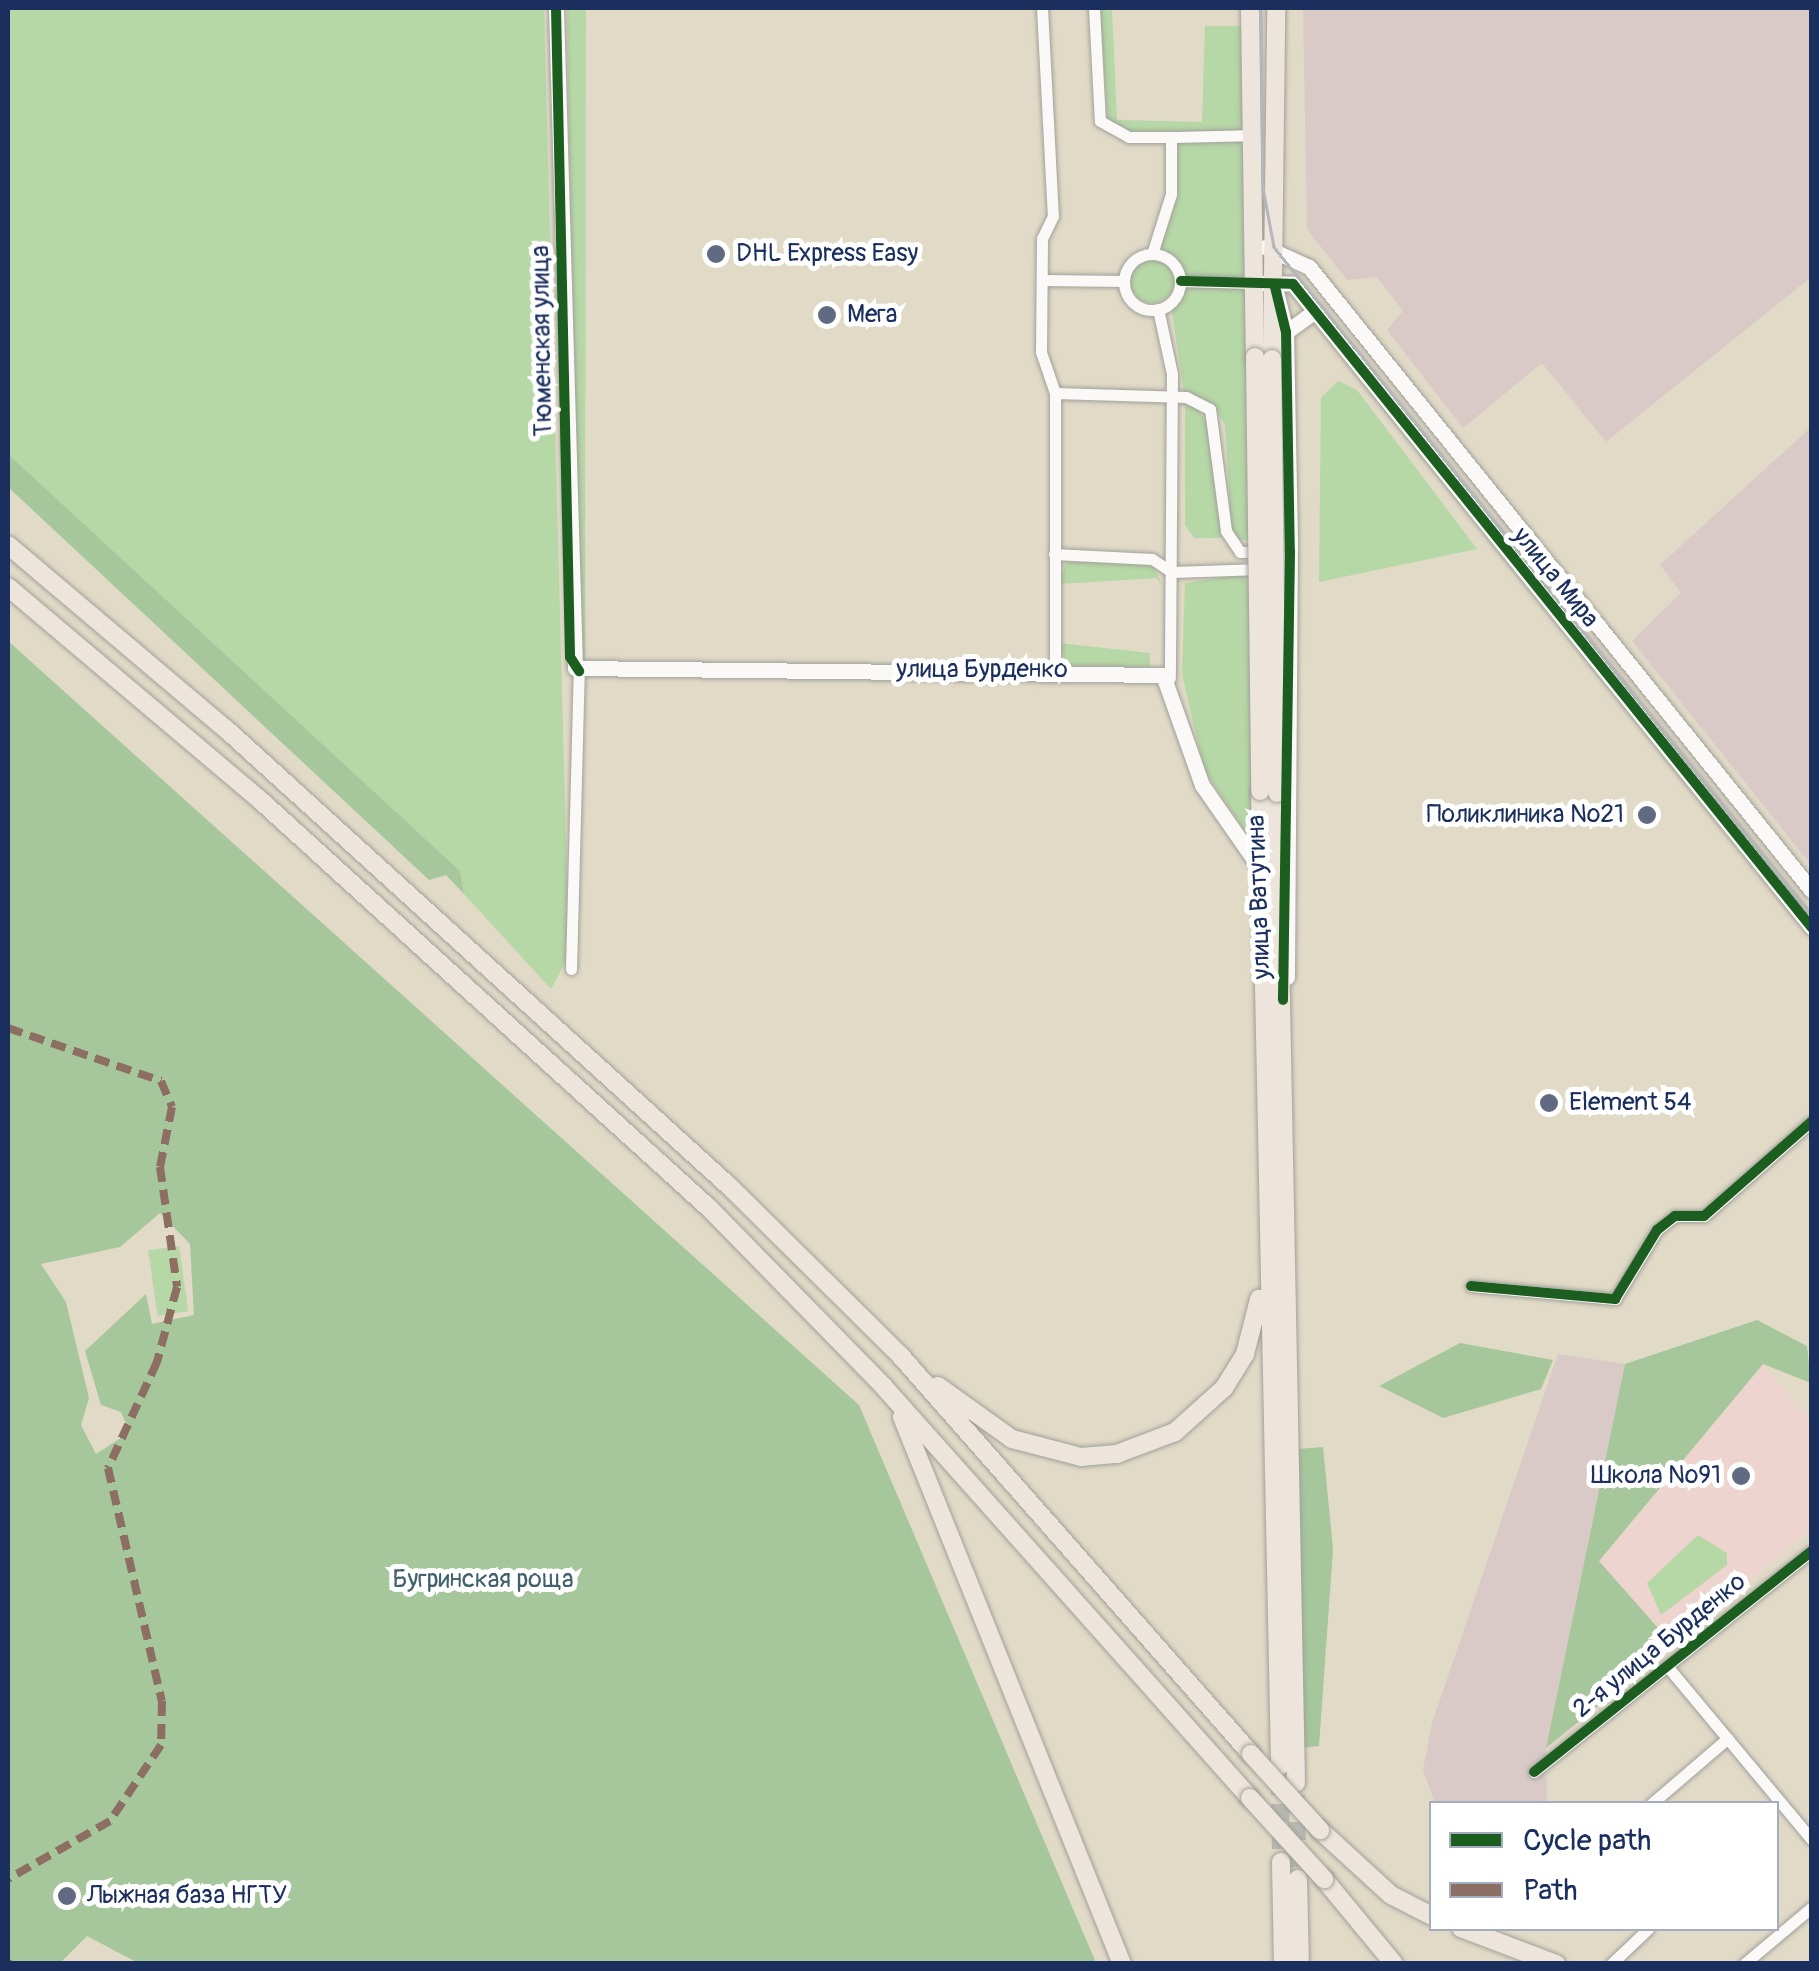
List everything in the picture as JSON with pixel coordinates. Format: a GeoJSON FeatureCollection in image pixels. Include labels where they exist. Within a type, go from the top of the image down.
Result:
{"type":"FeatureCollection","features":[{"type":"Feature","properties":{"kind":"main road"},"geometry":{"type":"LineString","coordinates":[[1250,8],[1254,283]]}},
{"type":"Feature","properties":{"kind":"main road"},"geometry":{"type":"LineString","coordinates":[[1274,247],[1276,8]]}},
{"type":"Feature","properties":{"kind":"main road","name":"улица Ватутина"},"geometry":{"type":"LineString","coordinates":[[1264,358],[1274,283],[1274,247]]}},
{"type":"Feature","properties":{"kind":"main road","name":"улица Ватутина"},"geometry":{"type":"LineString","coordinates":[[1254,283],[1264,358],[1268,792],[1284,1000],[1296,1783]]}},
{"type":"Feature","properties":{"kind":"main road"},"geometry":{"type":"LineString","coordinates":[[8,545],[240,742],[729,1186],[899,1354],[1320,1830],[1392,1896],[1429,1914]]}},
{"type":"Feature","properties":{"kind":"main road"},"geometry":{"type":"LineString","coordinates":[[8,587],[259,800],[680,1182],[884,1386],[1324,1880],[1394,1964]]}},
{"type":"Feature","properties":{"kind":"main road","name":"улица Ватутина"},"geometry":{"type":"LineString","coordinates":[[1268,792],[1261,870],[1280,1766]]}},
{"type":"Feature","properties":{"kind":"main road"},"geometry":{"type":"LineString","coordinates":[[899,1354],[979,1420],[1046,1451],[1099,1456],[1154,1442],[1200,1413],[1245,1354],[1268,1228]]}},
{"type":"Feature","properties":{"kind":"main road"},"geometry":{"type":"LineString","coordinates":[[884,1386],[922,1450],[1122,1964]]}},
{"type":"Feature","properties":{"kind":"main road"},"geometry":{"type":"LineString","coordinates":[[1281,1862],[1282,1964]]}},
{"type":"Feature","properties":{"kind":"main road"},"geometry":{"type":"LineString","coordinates":[[1298,1879],[1300,1964]]}},
{"type":"Feature","properties":{"kind":"main road"},"geometry":{"type":"LineString","coordinates":[[1470,1931],[1556,1964]]}},
{"type":"Feature","properties":{"kind":"street","name":"Тюменская улица"},"geometry":{"type":"LineString","coordinates":[[556,8],[570,657],[579,672]]}},
{"type":"Feature","properties":{"kind":"street"},"geometry":{"type":"LineString","coordinates":[[1042,8],[1054,216],[1042,239],[1042,376],[1055,393],[1055,670]]}},
{"type":"Feature","properties":{"kind":"street"},"geometry":{"type":"LineString","coordinates":[[1094,8],[1100,121],[1129,138],[1252,135]]}},
{"type":"Feature","properties":{"kind":"street"},"geometry":{"type":"LineString","coordinates":[[1152,254],[1171,194],[1172,136]]}},
{"type":"Feature","properties":{"kind":"street"},"geometry":{"type":"LineString","coordinates":[[1254,248],[1274,247]]}},
{"type":"Feature","properties":{"kind":"street","name":"улица Мира"},"geometry":{"type":"LineString","coordinates":[[1274,247],[1309,268],[1812,891]]}},
{"type":"Feature","properties":{"kind":"street"},"geometry":{"type":"LineString","coordinates":[[1158,309],[1134,303],[1124,281],[1130,265],[1152,254],[1169,259],[1180,281]]}},
{"type":"Feature","properties":{"kind":"street"},"geometry":{"type":"LineString","coordinates":[[1042,280],[1124,281]]}},
{"type":"Feature","properties":{"kind":"street"},"geometry":{"type":"LineString","coordinates":[[1180,281],[1274,283],[1286,332],[1290,570],[1284,1000]]}},
{"type":"Feature","properties":{"kind":"street"},"geometry":{"type":"LineString","coordinates":[[1180,281],[1158,309],[1172,396],[1170,678],[1202,786],[1261,870]]}},
{"type":"Feature","properties":{"kind":"street","name":"улица Мира"},"geometry":{"type":"LineString","coordinates":[[1274,283],[1293,284],[1812,928]]}},
{"type":"Feature","properties":{"kind":"street"},"geometry":{"type":"LineString","coordinates":[[1286,332],[1315,311]]}},
{"type":"Feature","properties":{"kind":"street"},"geometry":{"type":"LineString","coordinates":[[1055,393],[1172,396],[1210,408],[1219,428],[1231,545],[1290,552]]}},
{"type":"Feature","properties":{"kind":"street"},"geometry":{"type":"LineString","coordinates":[[1518,563],[1536,548]]}},
{"type":"Feature","properties":{"kind":"street"},"geometry":{"type":"LineString","coordinates":[[1054,554],[1152,559],[1172,572],[1290,570]]}},
{"type":"Feature","properties":{"kind":"street","name":"улица Бурденко"},"geometry":{"type":"LineString","coordinates":[[579,672],[1055,670],[1170,678]]}},
{"type":"Feature","properties":{"kind":"street"},"geometry":{"type":"LineString","coordinates":[[571,969],[579,672]]}},
{"type":"Feature","properties":{"kind":"street"},"geometry":{"type":"LineString","coordinates":[[1471,1286],[1614,1300],[1657,1230],[1675,1216],[1704,1216],[1812,1121]]}},
{"type":"Feature","properties":{"kind":"street","name":"2-я улица Бурденко"},"geometry":{"type":"LineString","coordinates":[[1534,1772],[1812,1551]]}},
{"type":"Feature","properties":{"kind":"street"},"geometry":{"type":"LineString","coordinates":[[1668,1666],[1728,1738],[1772,1801]]}},
{"type":"Feature","properties":{"kind":"street"},"geometry":{"type":"LineString","coordinates":[[1654,1801],[1728,1738]]}},
{"type":"Feature","properties":{"kind":"street"},"geometry":{"type":"LineString","coordinates":[[1782,1816],[1812,1840]]}},
{"type":"Feature","properties":{"kind":"street"},"geometry":{"type":"LineString","coordinates":[[1744,1964],[1812,1906]]}},
{"type":"Feature","properties":{"kind":"street"},"geometry":{"type":"LineString","coordinates":[[1611,1964],[1646,1931]]}},
{"type":"Feature","properties":{"kind":"shaded area"},"geometry":{"type":"Polygon","coordinates":[[[1303,8],[1811,8],[1811,277],[1606,442],[1542,363],[1463,428],[1387,330],[1403,311],[1377,277],[1347,280],[1307,229],[1303,8]]]}},
{"type":"Feature","properties":{"kind":"shaded area"},"geometry":{"type":"Polygon","coordinates":[[[1811,427],[1811,865],[1632,641],[1681,593],[1660,565],[1811,427]]]}},
{"type":"Feature","properties":{"kind":"shaded area"},"geometry":{"type":"Polygon","coordinates":[[[1558,1354],[1625,1364],[1546,1748],[1547,1801],[1434,1801],[1423,1770],[1432,1723],[1558,1354]]]}},
{"type":"Feature","properties":{"kind":"shaded area","name":"Школа №91"},"geometry":{"type":"Polygon","coordinates":[[[1763,1364],[1811,1422],[1811,1529],[1673,1645],[1599,1562],[1763,1364]]]}},
{"type":"Feature","properties":{"kind":"green space"},"geometry":{"type":"Polygon","coordinates":[[[8,8],[544,8],[569,955],[551,989],[464,894],[460,871],[8,454],[8,8]]]}},
{"type":"Feature","properties":{"kind":"green space"},"geometry":{"type":"Polygon","coordinates":[[[567,8],[586,8],[585,663],[577,660],[567,8]]]}},
{"type":"Feature","properties":{"kind":"green space"},"geometry":{"type":"Polygon","coordinates":[[[1099,8],[1112,8],[1117,120],[1202,122],[1205,26],[1246,26],[1247,131],[1131,133],[1108,119],[1099,8]]]}},
{"type":"Feature","properties":{"kind":"green space"},"geometry":{"type":"Polygon","coordinates":[[[1246,142],[1248,276],[1184,278],[1159,244],[1174,143],[1246,142]]]}},
{"type":"Feature","properties":{"kind":"green space"},"geometry":{"type":"Polygon","coordinates":[[[1152,259],[1168,265],[1174,281],[1168,297],[1152,303],[1136,297],[1130,281],[1136,265],[1152,259]]]}},
{"type":"Feature","properties":{"kind":"green space"},"geometry":{"type":"Polygon","coordinates":[[[1185,288],[1249,289],[1251,540],[1232,540],[1225,425],[1213,405],[1184,392],[1172,312],[1185,288]]]}},
{"type":"Feature","properties":{"kind":"green space"},"geometry":{"type":"Polygon","coordinates":[[[1338,381],[1357,390],[1477,549],[1319,582],[1321,398],[1338,381]]]}},
{"type":"Feature","properties":{"kind":"green space"},"geometry":{"type":"Polygon","coordinates":[[[1193,403],[1214,431],[1222,538],[1194,538],[1185,525],[1185,404],[1193,403]]]}},
{"type":"Feature","properties":{"kind":"green space"},"geometry":{"type":"Polygon","coordinates":[[[8,454],[460,871],[464,894],[446,875],[429,880],[8,487],[8,454]]]}},
{"type":"Feature","properties":{"kind":"green space"},"geometry":{"type":"Polygon","coordinates":[[[1066,562],[1139,562],[1154,568],[1163,586],[1157,578],[1059,584],[1066,562]]]}},
{"type":"Feature","properties":{"kind":"green space"},"geometry":{"type":"Polygon","coordinates":[[[1250,573],[1253,843],[1204,770],[1182,674],[1185,583],[1250,573]]]}},
{"type":"Feature","properties":{"kind":"green space","name":"Бугринская роща"},"geometry":{"type":"Polygon","coordinates":[[[8,641],[859,1405],[1096,1963],[140,1964],[87,1936],[60,1963],[8,1963],[8,641]],[[160,1213],[120,1247],[41,1264],[66,1302],[89,1398],[81,1425],[96,1454],[130,1432],[121,1412],[101,1405],[85,1351],[146,1294],[152,1324],[194,1315],[190,1244],[160,1213]]]}},
{"type":"Feature","properties":{"kind":"green space"},"geometry":{"type":"Polygon","coordinates":[[[1059,643],[1150,653],[1150,667],[1067,666],[1059,643]]]}},
{"type":"Feature","properties":{"kind":"green space"},"geometry":{"type":"Polygon","coordinates":[[[179,1246],[188,1311],[157,1316],[148,1250],[179,1246]]]}},
{"type":"Feature","properties":{"kind":"green space"},"geometry":{"type":"Polygon","coordinates":[[[1757,1320],[1807,1346],[1811,1383],[1763,1364],[1599,1561],[1673,1645],[1546,1748],[1625,1364],[1757,1320]]]}},
{"type":"Feature","properties":{"kind":"green space"},"geometry":{"type":"Polygon","coordinates":[[[1460,1343],[1553,1360],[1541,1389],[1443,1418],[1379,1386],[1460,1343]]]}},
{"type":"Feature","properties":{"kind":"green space"},"geometry":{"type":"Polygon","coordinates":[[[1323,1447],[1333,1549],[1319,1746],[1301,1748],[1298,1449],[1323,1447]]]}},
{"type":"Feature","properties":{"kind":"green space"},"geometry":{"type":"Polygon","coordinates":[[[1698,1535],[1727,1553],[1727,1565],[1661,1615],[1647,1583],[1698,1535]]]}},
{"type":"Feature","properties":{"kind":"tunnel"},"geometry":{"type":"LineString","coordinates":[[1280,1777],[1281,1862]]}},
{"type":"Feature","properties":{"kind":"tunnel"},"geometry":{"type":"LineString","coordinates":[[1296,1795],[1298,1879]]}},
{"type":"Feature","properties":{"kind":"tram line"},"geometry":{"type":"LineString","coordinates":[[1261,8],[1263,188],[1274,247],[1812,917]]}},
{"type":"Feature","properties":{"kind":"marked path"},"geometry":{"type":"LineString","coordinates":[[8,1028],[161,1081],[172,1107],[160,1167],[177,1287],[157,1362],[108,1468],[162,1701],[161,1745],[110,1821],[8,1879]]}},
{"type":"Feature","properties":{"kind":"cycle path"},"geometry":{"type":"LineString","coordinates":[[556,8],[570,657],[579,671]]}},
{"type":"Feature","properties":{"kind":"cycle path"},"geometry":{"type":"LineString","coordinates":[[1181,281],[1293,284],[1812,928]]}},
{"type":"Feature","properties":{"kind":"cycle path"},"geometry":{"type":"LineString","coordinates":[[1275,287],[1286,332],[1290,552],[1283,1000]]}},
{"type":"Feature","properties":{"kind":"cycle path"},"geometry":{"type":"LineString","coordinates":[[1471,1286],[1615,1299],[1657,1230],[1675,1216],[1704,1216],[1812,1121]]}},
{"type":"Feature","properties":{"kind":"cycle path"},"geometry":{"type":"LineString","coordinates":[[1534,1772],[1812,1551]]}},
{"type":"Feature","properties":{"kind":"place","name":"DHL Express Easy"},"geometry":{"type":"Point","coordinates":[716,254]}},
{"type":"Feature","properties":{"kind":"place","name":"Мега"},"geometry":{"type":"Point","coordinates":[827,315]}},
{"type":"Feature","properties":{"kind":"place","name":"Поликлиника №21"},"geometry":{"type":"Point","coordinates":[1647,815]}},
{"type":"Feature","properties":{"kind":"place","name":"Element 54"},"geometry":{"type":"Point","coordinates":[1549,1103]}},
{"type":"Feature","properties":{"kind":"place","name":"Школа №91"},"geometry":{"type":"Point","coordinates":[1741,1476]}},
{"type":"Feature","properties":{"kind":"place","name":"Лыжная база НГТУ"},"geometry":{"type":"Point","coordinates":[67,1896]}}]}
